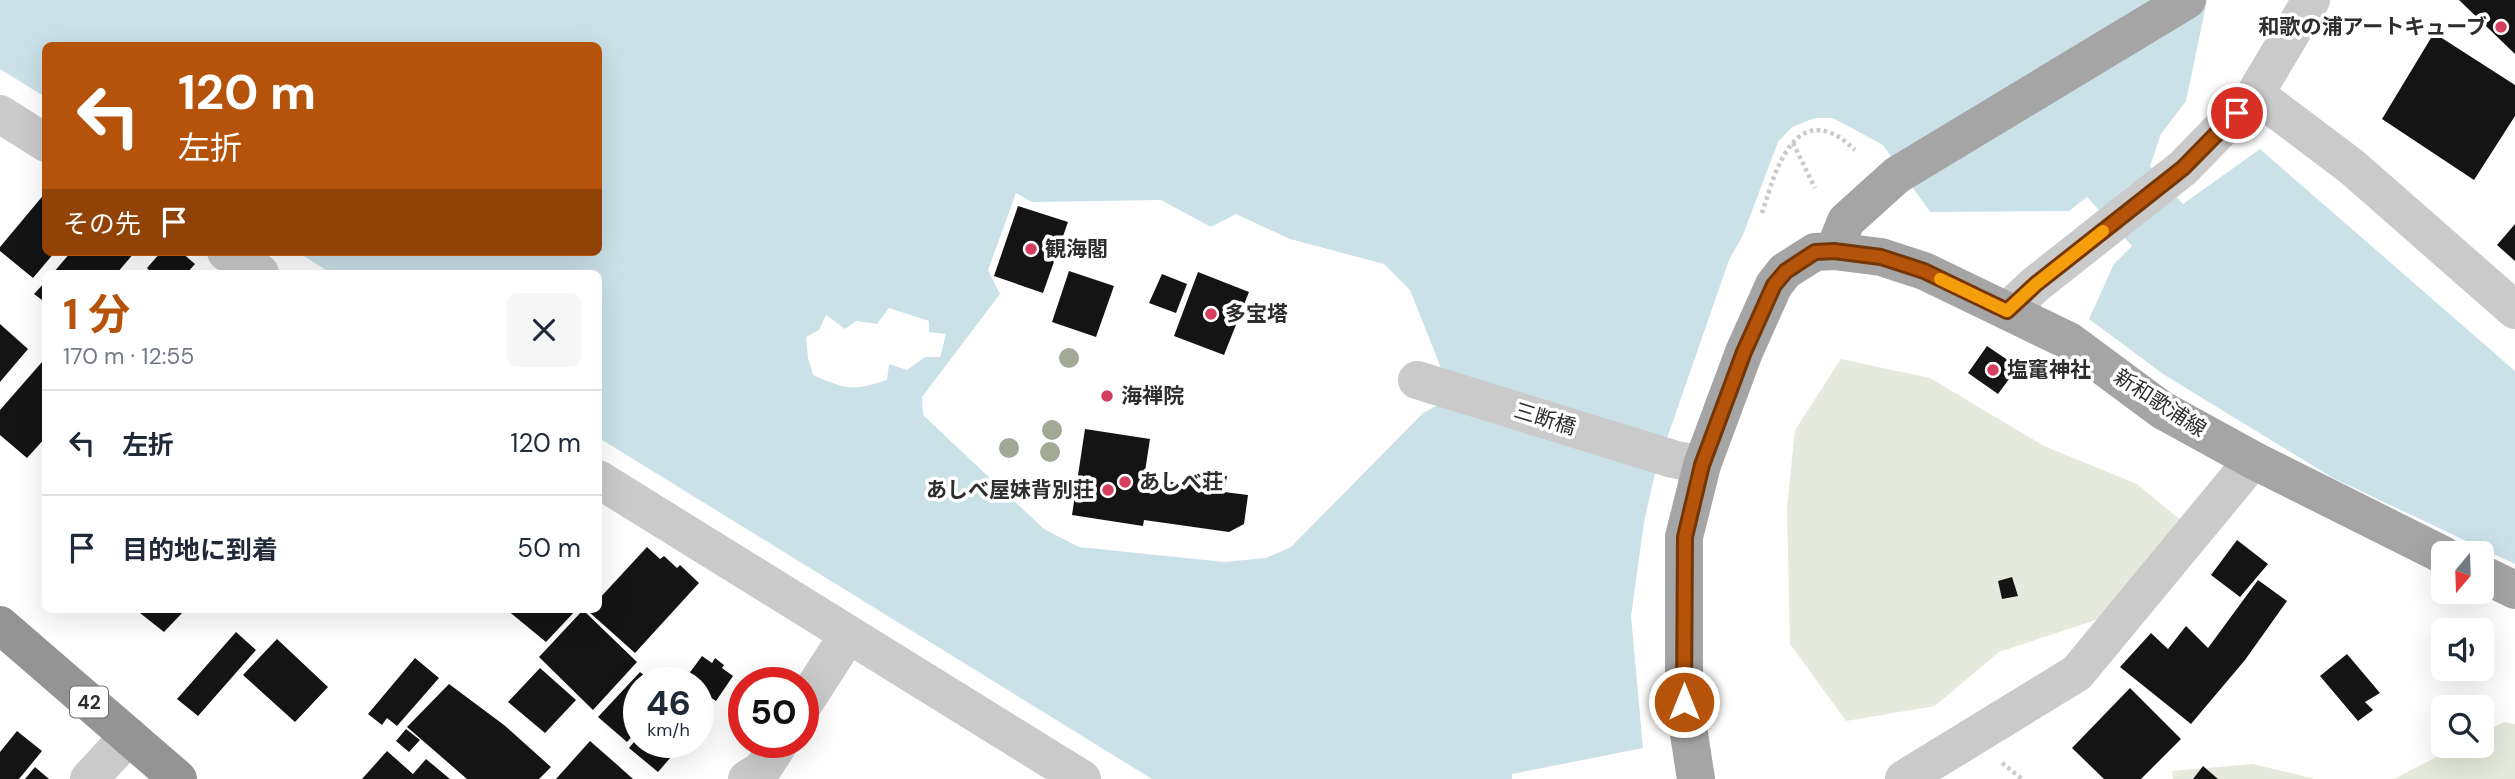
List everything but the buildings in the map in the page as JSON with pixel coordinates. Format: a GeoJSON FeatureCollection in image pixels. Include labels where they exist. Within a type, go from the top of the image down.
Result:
{"type":"FeatureCollection","features":[{"type":"Feature","properties":{"kind":"highway","name":"42"},"geometry":{"type":"LineString","coordinates":[[0,625],[178,779]]}},
{"type":"Feature","properties":{"kind":"main road"},"geometry":{"type":"LineString","coordinates":[[1834,251],[1846,220],[1896,175],[2187,0]]}},
{"type":"Feature","properties":{"kind":"main road","name":"新和歌浦線"},"geometry":{"type":"LineString","coordinates":[[1696,779],[1684,702],[1688,462],[1744,352],[1774,285],[1802,258],[1815,252],[1834,251],[1881,257],[1924,271],[2007,311],[2069,341],[2162,410],[2253,460],[2431,549]]}},
{"type":"Feature","properties":{"kind":"main road"},"geometry":{"type":"LineString","coordinates":[[2494,580],[2515,590]]}},
{"type":"Feature","properties":{"kind":"street"},"geometry":{"type":"LineString","coordinates":[[2007,311],[2076,252],[2183,168],[2255,94],[2311,0]]}},
{"type":"Feature","properties":{"kind":"street"},"geometry":{"type":"LineString","coordinates":[[2255,94],[2352,167],[2515,310]]}},
{"type":"Feature","properties":{"kind":"street"},"geometry":{"type":"LineString","coordinates":[[0,114],[42,140]]}},
{"type":"Feature","properties":{"kind":"street"},"geometry":{"type":"LineString","coordinates":[[232,256],[255,270]]}},
{"type":"Feature","properties":{"kind":"street","name":"三断橋"},"geometry":{"type":"LineString","coordinates":[[1417,380],[1688,462]]}},
{"type":"Feature","properties":{"kind":"street"},"geometry":{"type":"LineString","coordinates":[[1905,779],[2077,673],[2253,460]]}},
{"type":"Feature","properties":{"kind":"street"},"geometry":{"type":"LineString","coordinates":[[602,481],[1082,779]]}},
{"type":"Feature","properties":{"kind":"street"},"geometry":{"type":"LineString","coordinates":[[819,680],[848,635]]}},
{"type":"Feature","properties":{"kind":"street"},"geometry":{"type":"LineString","coordinates":[[89,779],[129,736]]}},
{"type":"Feature","properties":{"kind":"street"},"geometry":{"type":"LineString","coordinates":[[747,779],[762,770],[770,758]]}},
{"type":"Feature","properties":{"kind":"path"},"geometry":{"type":"LineString","coordinates":[[1762,213],[1787,148],[1803,134],[1825,130],[1838,136],[1855,150]]}},
{"type":"Feature","properties":{"kind":"path"},"geometry":{"type":"LineString","coordinates":[[1793,143],[1815,187]]}},
{"type":"Feature","properties":{"kind":"shaded area"},"geometry":{"type":"Polygon","coordinates":[[[1841,359],[1930,378],[2044,446],[2137,484],[2183,522],[2111,615],[1999,652],[1935,706],[1846,721],[1790,644],[1787,508],[1795,430],[1841,359]]]}},
{"type":"Feature","properties":{"kind":"shaded area"},"geometry":{"type":"Polygon","coordinates":[[[2504,722],[2515,724],[2515,779],[2394,779],[2434,758],[2494,758],[2494,727],[2504,722]]]}},
{"type":"Feature","properties":{"kind":"shaded area"},"geometry":{"type":"Polygon","coordinates":[[[2253,764],[2315,779],[2173,779],[2172,771],[2253,764]]]}},
{"type":"Feature","properties":{"kind":"water"},"geometry":{"type":"Polygon","coordinates":[[[0,0],[2207,0],[2186,101],[2161,134],[2150,166],[2183,204],[2260,149],[2515,371],[2515,564],[2494,554],[2494,541],[2466,541],[2333,478],[2163,374],[2089,319],[2114,264],[2132,246],[2087,197],[2069,211],[1930,212],[1883,145],[1833,118],[1815,118],[1792,127],[1778,142],[1743,235],[1729,260],[1655,473],[1644,522],[1631,616],[1643,748],[1512,774],[1512,779],[1152,779],[602,440],[602,270],[326,270],[303,256],[602,256],[602,42],[42,42],[42,95],[0,69],[0,0]],[[1016,193],[988,270],[1000,294],[922,397],[923,415],[1044,529],[1079,547],[1224,562],[1266,558],[1291,547],[1423,413],[1444,402],[1443,373],[1410,290],[1384,264],[1290,239],[1236,214],[1211,227],[1161,200],[1032,202],[1016,193]],[[889,308],[877,324],[856,321],[845,329],[826,315],[819,330],[806,337],[808,358],[813,375],[842,386],[865,386],[887,380],[889,364],[907,370],[925,357],[940,357],[946,334],[929,332],[929,321],[889,308]]]}},
{"type":"Feature","properties":{"kind":"slow traffic"},"geometry":{"type":"LineString","coordinates":[[1940,279],[2007,311],[2036,284],[2103,231]]}},
{"type":"Feature","properties":{"kind":"place","name":"和歌の浦アートキューブ"},"geometry":{"type":"Point","coordinates":[2501,27]}},
{"type":"Feature","properties":{"kind":"place","name":"観海閣"},"geometry":{"type":"Point","coordinates":[1031,249]}},
{"type":"Feature","properties":{"kind":"place","name":"多宝塔"},"geometry":{"type":"Point","coordinates":[1211,314]}},
{"type":"Feature","properties":{"kind":"place","name":"塩竃神社"},"geometry":{"type":"Point","coordinates":[1993,370]}},
{"type":"Feature","properties":{"kind":"place","name":"海禅院"},"geometry":{"type":"Point","coordinates":[1107,396]}},
{"type":"Feature","properties":{"kind":"place","name":"あしべ荘"},"geometry":{"type":"Point","coordinates":[1125,482]}},
{"type":"Feature","properties":{"kind":"place","name":"あしべ屋妹背別荘"},"geometry":{"type":"Point","coordinates":[1108,490]}},
{"type":"Feature","properties":{"kind":"route"},"geometry":{"type":"LineString","coordinates":[[1684,702],[1685,537],[1702,465],[1744,352],[1774,285],[1786,271],[1802,258],[1815,252],[1834,251],[1881,257],[1924,271],[2007,311],[2036,284],[2183,168],[2237,113]]}}]}
